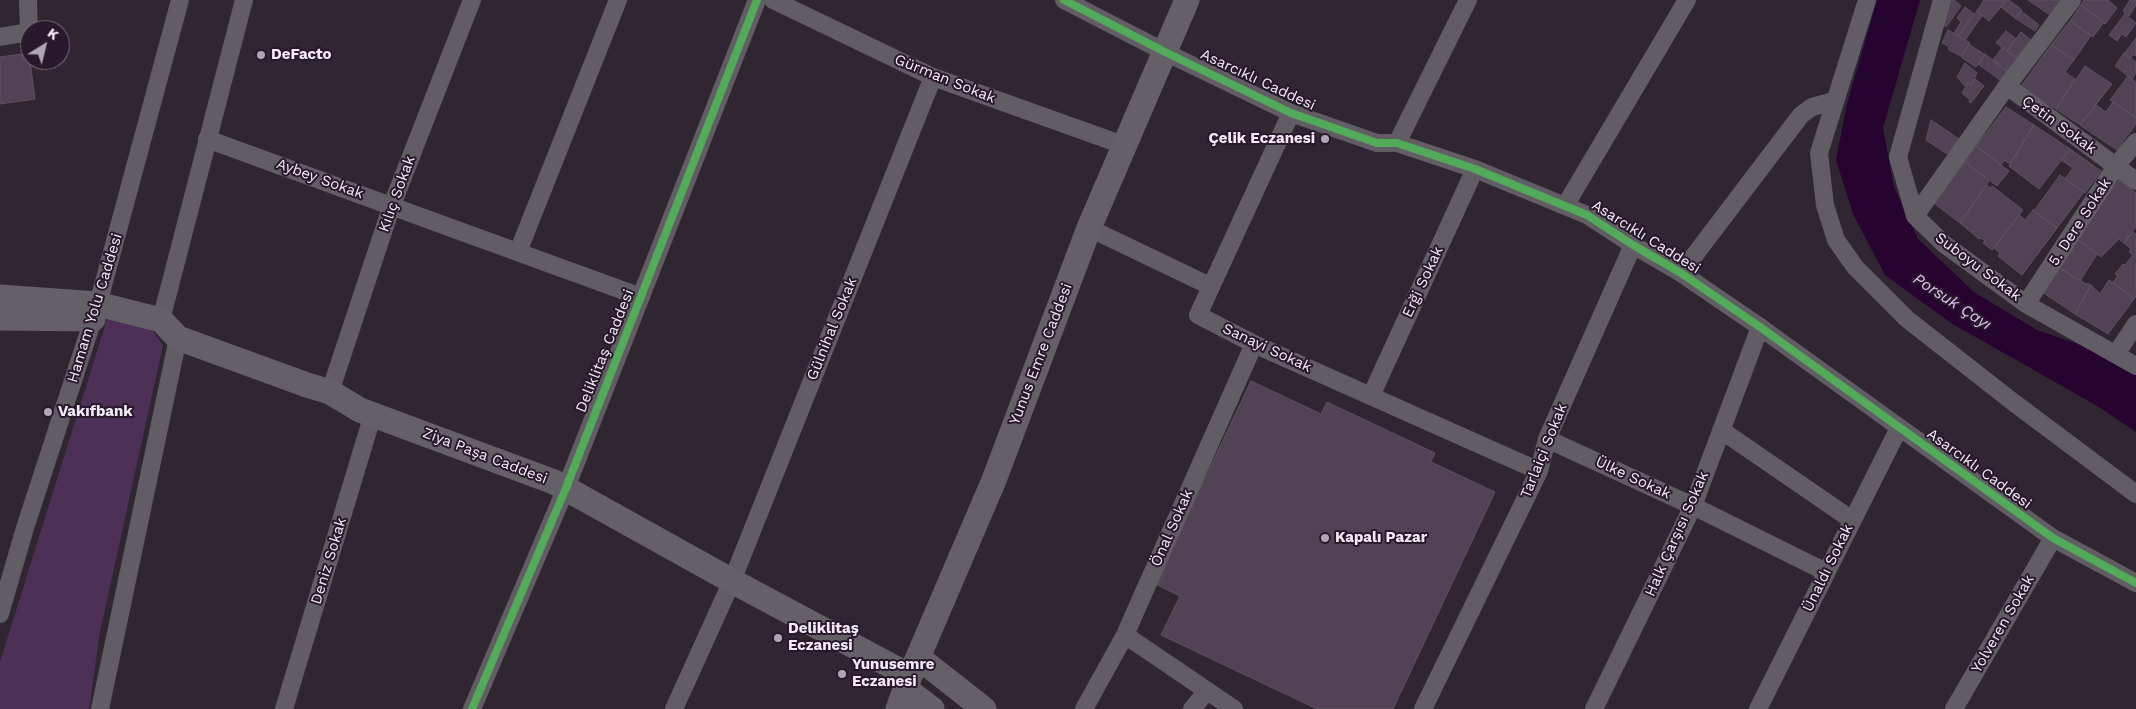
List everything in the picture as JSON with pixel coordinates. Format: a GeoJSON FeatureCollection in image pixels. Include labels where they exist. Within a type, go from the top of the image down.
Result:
{"type":"FeatureCollection","features":[{"type":"Feature","properties":{"kind":"main road","name":"Yunus Emre Caddesi"},"geometry":{"type":"LineString","coordinates":[[909,683],[994,480],[1089,228],[1123,145],[1187,0]]}},
{"type":"Feature","properties":{"kind":"main road"},"geometry":{"type":"LineString","coordinates":[[0,298],[96,311]]}},
{"type":"Feature","properties":{"kind":"main road"},"geometry":{"type":"LineString","coordinates":[[0,318],[96,311]]}},
{"type":"Feature","properties":{"kind":"main road","name":"Ziya Paşa Caddesi"},"geometry":{"type":"LineString","coordinates":[[96,311],[170,329],[330,392],[360,410],[554,482],[732,581],[909,683],[984,709]]}},
{"type":"Feature","properties":{"kind":"main road","name":"Ziya Paşa Caddesi"},"geometry":{"type":"LineString","coordinates":[[909,683],[932,709]]}},
{"type":"Feature","properties":{"kind":"street"},"geometry":{"type":"LineString","coordinates":[[0,37],[29,32],[28,0]]}},
{"type":"Feature","properties":{"kind":"street","name":"Hamam Yolu Caddesi"},"geometry":{"type":"LineString","coordinates":[[0,614],[25,528],[96,311],[180,0]]}},
{"type":"Feature","properties":{"kind":"street"},"geometry":{"type":"LineString","coordinates":[[100,709],[207,139],[244,0]]}},
{"type":"Feature","properties":{"kind":"street","name":"Kılıç Sokak"},"geometry":{"type":"LineString","coordinates":[[330,392],[392,205],[472,0]]}},
{"type":"Feature","properties":{"kind":"street"},"geometry":{"type":"LineString","coordinates":[[518,252],[618,0]]}},
{"type":"Feature","properties":{"kind":"street","name":"Deliklitaş Caddesi"},"geometry":{"type":"LineString","coordinates":[[472,709],[566,488],[757,0]]}},
{"type":"Feature","properties":{"kind":"street","name":"Gürman Sokak"},"geometry":{"type":"LineString","coordinates":[[773,0],[933,77],[1123,145]]}},
{"type":"Feature","properties":{"kind":"street","name":"Asarcıklı Caddesi"},"geometry":{"type":"LineString","coordinates":[[1064,0],[1165,52],[1291,113],[1377,143],[1397,143],[1475,169],[1587,214],[1633,245],[1681,273],[1760,327],[2053,538],[2136,583]]}},
{"type":"Feature","properties":{"kind":"street"},"geometry":{"type":"LineString","coordinates":[[1397,143],[1468,0]]}},
{"type":"Feature","properties":{"kind":"street"},"geometry":{"type":"LineString","coordinates":[[1565,206],[1687,0]]}},
{"type":"Feature","properties":{"kind":"street"},"geometry":{"type":"LineString","coordinates":[[1867,0],[1819,153],[1824,205],[1836,240],[1855,267],[1907,319],[2013,402],[2136,494]]}},
{"type":"Feature","properties":{"kind":"street","name":"Suboyu Sokak"},"geometry":{"type":"LineString","coordinates":[[1942,0],[1898,157],[1915,216],[1944,244],[2026,304],[2136,366]]}},
{"type":"Feature","properties":{"kind":"street"},"geometry":{"type":"LineString","coordinates":[[1915,216],[2007,86],[2072,0]]}},
{"type":"Feature","properties":{"kind":"street","name":"Gülnihal Sokak"},"geometry":{"type":"LineString","coordinates":[[674,709],[732,581],[933,77]]}},
{"type":"Feature","properties":{"kind":"street","name":"Çetin Sokak"},"geometry":{"type":"LineString","coordinates":[[2007,86],[2136,181]]}},
{"type":"Feature","properties":{"kind":"street"},"geometry":{"type":"LineString","coordinates":[[1681,273],[1801,115],[1812,107],[1834,101]]}},
{"type":"Feature","properties":{"kind":"street","name":"Sanayi Sokak"},"geometry":{"type":"LineString","coordinates":[[1291,113],[1198,314],[1254,344],[1539,471]]}},
{"type":"Feature","properties":{"kind":"street","name":"Aybey Sokak"},"geometry":{"type":"LineString","coordinates":[[207,139],[642,297]]}},
{"type":"Feature","properties":{"kind":"street","name":"5. Dere Sokak"},"geometry":{"type":"LineString","coordinates":[[2026,304],[2116,166],[2136,142]]}},
{"type":"Feature","properties":{"kind":"street","name":"Erği Sokak"},"geometry":{"type":"LineString","coordinates":[[1371,396],[1475,169]]}},
{"type":"Feature","properties":{"kind":"street"},"geometry":{"type":"LineString","coordinates":[[1089,228],[1210,286]]}},
{"type":"Feature","properties":{"kind":"street","name":"Tarlaiçi Sokak"},"geometry":{"type":"LineString","coordinates":[[1423,709],[1539,471],[1547,439],[1633,245]]}},
{"type":"Feature","properties":{"kind":"street"},"geometry":{"type":"LineString","coordinates":[[2116,354],[2136,324]]}},
{"type":"Feature","properties":{"kind":"street","name":"Halk Çarşısı Sokak"},"geometry":{"type":"LineString","coordinates":[[1594,709],[1693,506],[1760,327]]}},
{"type":"Feature","properties":{"kind":"street","name":"Önal Sokak"},"geometry":{"type":"LineString","coordinates":[[1084,709],[1125,635],[1254,344]]}},
{"type":"Feature","properties":{"kind":"street","name":"Deniz Sokak"},"geometry":{"type":"LineString","coordinates":[[284,709],[373,414]]}},
{"type":"Feature","properties":{"kind":"street","name":"Ünaldı Sokak"},"geometry":{"type":"LineString","coordinates":[[1758,709],[1899,428]]}},
{"type":"Feature","properties":{"kind":"street"},"geometry":{"type":"LineString","coordinates":[[1721,430],[1852,520]]}},
{"type":"Feature","properties":{"kind":"street","name":"Ülke Sokak"},"geometry":{"type":"LineString","coordinates":[[1547,439],[1693,506],[1826,572]]}},
{"type":"Feature","properties":{"kind":"street","name":"Yolveren Sokak"},"geometry":{"type":"LineString","coordinates":[[1954,709],[2053,538]]}},
{"type":"Feature","properties":{"kind":"street"},"geometry":{"type":"LineString","coordinates":[[1125,635],[1234,709]]}},
{"type":"Feature","properties":{"kind":"street"},"geometry":{"type":"LineString","coordinates":[[1192,709],[1207,690]]}},
{"type":"Feature","properties":{"kind":"shaded area"},"geometry":{"type":"Polygon","coordinates":[[[108,316],[152,330],[163,345],[100,632],[89,709],[0,709],[0,662],[108,316]]]}},
{"type":"Feature","properties":{"kind":"water","name":"Porsuk Çayı"},"geometry":{"type":"Polygon","coordinates":[[[1877,0],[1920,0],[1883,128],[1894,187],[1918,239],[1974,292],[2037,330],[2118,358],[2136,371],[2136,432],[2099,407],[1951,323],[1885,275],[1853,214],[1836,160],[1847,104],[1877,0]]]}},
{"type":"Feature","properties":{"kind":"building"},"geometry":{"type":"Polygon","coordinates":[[[1946,0],[1954,0],[1961,6],[1946,27],[1940,23],[1946,0]]]}},
{"type":"Feature","properties":{"kind":"building"},"geometry":{"type":"Polygon","coordinates":[[[1984,0],[2006,1],[1989,21],[1977,11],[1984,0]]]}},
{"type":"Feature","properties":{"kind":"building"},"geometry":{"type":"Polygon","coordinates":[[[2009,0],[2022,10],[2015,18],[2001,7],[2009,0]]]}},
{"type":"Feature","properties":{"kind":"building"},"geometry":{"type":"Polygon","coordinates":[[[2028,0],[2061,0],[2050,15],[2028,0]]]}},
{"type":"Feature","properties":{"kind":"building"},"geometry":{"type":"Polygon","coordinates":[[[2084,0],[2108,0],[2117,8],[2105,24],[2081,5],[2084,0]]]}},
{"type":"Feature","properties":{"kind":"building"},"geometry":{"type":"Polygon","coordinates":[[[2130,0],[2136,0],[2136,5],[2129,16],[2123,11],[2130,0]]]}},
{"type":"Feature","properties":{"kind":"building"},"geometry":{"type":"Polygon","coordinates":[[[2081,5],[2104,22],[2093,37],[2070,21],[2081,5]]]}},
{"type":"Feature","properties":{"kind":"building"},"geometry":{"type":"Polygon","coordinates":[[[1965,7],[1974,14],[1958,36],[1954,33],[1961,22],[1957,18],[1965,7]]]}},
{"type":"Feature","properties":{"kind":"building"},"geometry":{"type":"Polygon","coordinates":[[[1977,11],[1982,16],[1965,40],[1958,36],[1977,11]]]}},
{"type":"Feature","properties":{"kind":"building"},"geometry":{"type":"Polygon","coordinates":[[[2021,11],[2039,25],[2035,31],[2015,18],[2021,11]]]}},
{"type":"Feature","properties":{"kind":"building"},"geometry":{"type":"Polygon","coordinates":[[[2125,14],[2136,23],[2126,37],[2122,34],[2117,41],[2109,35],[2125,14]]]}},
{"type":"Feature","properties":{"kind":"building"},"geometry":{"type":"Polygon","coordinates":[[[2070,21],[2091,35],[2074,60],[2051,45],[2070,21]]]}},
{"type":"Feature","properties":{"kind":"building"},"geometry":{"type":"Polygon","coordinates":[[[1948,30],[1970,43],[1961,56],[1949,50],[1948,46],[1942,43],[1948,30]]]}},
{"type":"Feature","properties":{"kind":"building"},"geometry":{"type":"Polygon","coordinates":[[[2006,31],[2016,39],[2007,51],[1996,43],[2006,31]]]}},
{"type":"Feature","properties":{"kind":"building"},"geometry":{"type":"Polygon","coordinates":[[[2021,32],[2031,40],[2017,58],[2007,51],[2021,32]]]}},
{"type":"Feature","properties":{"kind":"building"},"geometry":{"type":"Polygon","coordinates":[[[2136,38],[2136,56],[2133,54],[2131,58],[2124,54],[2136,38]]]}},
{"type":"Feature","properties":{"kind":"building"},"geometry":{"type":"Polygon","coordinates":[[[1969,44],[1985,55],[1976,67],[1961,57],[1969,44]]]}},
{"type":"Feature","properties":{"kind":"building"},"geometry":{"type":"Polygon","coordinates":[[[2051,45],[2074,60],[2065,72],[2075,79],[2056,109],[2021,86],[2051,45]]]}},
{"type":"Feature","properties":{"kind":"building"},"geometry":{"type":"Polygon","coordinates":[[[2002,48],[2017,58],[2007,71],[1993,60],[2002,48]]]}},
{"type":"Feature","properties":{"kind":"building"},"geometry":{"type":"Polygon","coordinates":[[[2124,53],[2136,62],[2136,73],[2132,79],[2115,66],[2124,53]]]}},
{"type":"Feature","properties":{"kind":"building"},"geometry":{"type":"Polygon","coordinates":[[[20,54],[20,70],[31,70],[35,99],[0,104],[0,57],[20,54]]]}},
{"type":"Feature","properties":{"kind":"building"},"geometry":{"type":"Polygon","coordinates":[[[1985,54],[2007,71],[2000,80],[1978,64],[1985,54]]]}},
{"type":"Feature","properties":{"kind":"building"},"geometry":{"type":"Polygon","coordinates":[[[1965,63],[1977,73],[1971,85],[1968,83],[1965,86],[1957,77],[1965,63]]]}},
{"type":"Feature","properties":{"kind":"building"},"geometry":{"type":"Polygon","coordinates":[[[2085,66],[2112,84],[2080,125],[2056,109],[2085,66]]]}},
{"type":"Feature","properties":{"kind":"building"},"geometry":{"type":"Polygon","coordinates":[[[2128,76],[2136,82],[2136,118],[2110,100],[2128,76]]]}},
{"type":"Feature","properties":{"kind":"building"},"geometry":{"type":"Polygon","coordinates":[[[1975,79],[1984,86],[1971,103],[1962,93],[1968,83],[1971,85],[1975,79]]]}},
{"type":"Feature","properties":{"kind":"building"},"geometry":{"type":"Polygon","coordinates":[[[2113,102],[2136,118],[2136,124],[2117,150],[2080,125],[2096,105],[2106,112],[2113,102]]]}},
{"type":"Feature","properties":{"kind":"building"},"geometry":{"type":"Polygon","coordinates":[[[2006,107],[2034,125],[2010,164],[2004,160],[2001,165],[1976,146],[2006,107]]]}},
{"type":"Feature","properties":{"kind":"building"},"geometry":{"type":"Polygon","coordinates":[[[1931,120],[1959,139],[1947,154],[1926,140],[1931,120]]]}},
{"type":"Feature","properties":{"kind":"building"},"geometry":{"type":"Polygon","coordinates":[[[2034,125],[2070,149],[2039,189],[2009,166],[2034,125]]]}},
{"type":"Feature","properties":{"kind":"building"},"geometry":{"type":"Polygon","coordinates":[[[1976,146],[2009,171],[1997,186],[1965,162],[1976,146]]]}},
{"type":"Feature","properties":{"kind":"building"},"geometry":{"type":"Polygon","coordinates":[[[2070,149],[2101,171],[2085,193],[2065,179],[2073,168],[2061,160],[2070,149]]]}},
{"type":"Feature","properties":{"kind":"building"},"geometry":{"type":"Polygon","coordinates":[[[1965,162],[1989,181],[1960,223],[1934,203],[1965,162]]]}},
{"type":"Feature","properties":{"kind":"building"},"geometry":{"type":"Polygon","coordinates":[[[2060,175],[2084,192],[2057,228],[2034,211],[2060,175]]]}},
{"type":"Feature","properties":{"kind":"building"},"geometry":{"type":"Polygon","coordinates":[[[2119,180],[2136,193],[2136,227],[2124,243],[2119,239],[2101,257],[2076,238],[2119,180]]]}},
{"type":"Feature","properties":{"kind":"building"},"geometry":{"type":"Polygon","coordinates":[[[1986,185],[1991,188],[1992,186],[2023,210],[1992,250],[1983,243],[1985,241],[1981,238],[1979,239],[1960,223],[1986,185]]]}},
{"type":"Feature","properties":{"kind":"building"},"geometry":{"type":"Polygon","coordinates":[[[2033,210],[2057,228],[2022,275],[1998,256],[2000,253],[1994,248],[2019,215],[2025,220],[2033,210]]]}},
{"type":"Feature","properties":{"kind":"building"},"geometry":{"type":"Polygon","coordinates":[[[2132,232],[2136,234],[2136,296],[2134,299],[2113,282],[2118,276],[2115,274],[2133,255],[2129,252],[2131,249],[2124,243],[2132,232]]]}},
{"type":"Feature","properties":{"kind":"building"},"geometry":{"type":"Polygon","coordinates":[[[2076,238],[2097,254],[2080,281],[2055,265],[2076,238]]]}},
{"type":"Feature","properties":{"kind":"building"},"geometry":{"type":"Polygon","coordinates":[[[2055,265],[2086,284],[2091,285],[2075,314],[2042,292],[2055,265]]]}},
{"type":"Feature","properties":{"kind":"building"},"geometry":{"type":"Polygon","coordinates":[[[2109,280],[2134,299],[2108,334],[2075,314],[2091,285],[2100,294],[2109,280]]]}},
{"type":"Feature","properties":{"kind":"building","name":"Kapalı Pazar"},"geometry":{"type":"Polygon","coordinates":[[[1251,381],[1321,414],[1327,402],[1435,453],[1431,462],[1495,492],[1393,709],[1317,709],[1161,635],[1180,596],[1155,584],[1251,381]]]}},
{"type":"Feature","properties":{"kind":"cycle path"},"geometry":{"type":"LineString","coordinates":[[472,709],[566,488],[757,0]]}},
{"type":"Feature","properties":{"kind":"cycle path"},"geometry":{"type":"LineString","coordinates":[[1064,0],[1165,52],[1291,113],[1377,143],[1397,143],[1475,169],[1587,215],[1681,273],[1760,327],[2053,538],[2136,583]]}},
{"type":"Feature","properties":{"kind":"place","name":"DeFacto"},"geometry":{"type":"Point","coordinates":[261,55]}},
{"type":"Feature","properties":{"kind":"place","name":"Çelik Eczanesi"},"geometry":{"type":"Point","coordinates":[1325,139]}},
{"type":"Feature","properties":{"kind":"place","name":"Vakıfbank"},"geometry":{"type":"Point","coordinates":[48,412]}},
{"type":"Feature","properties":{"kind":"place","name":"Kapalı Pazar"},"geometry":{"type":"Point","coordinates":[1325,538]}},
{"type":"Feature","properties":{"kind":"place","name":"Deliklitaş Eczanesi"},"geometry":{"type":"Point","coordinates":[778,638]}},
{"type":"Feature","properties":{"kind":"place","name":"Yunusemre Eczanesi"},"geometry":{"type":"Point","coordinates":[842,674]}}]}
